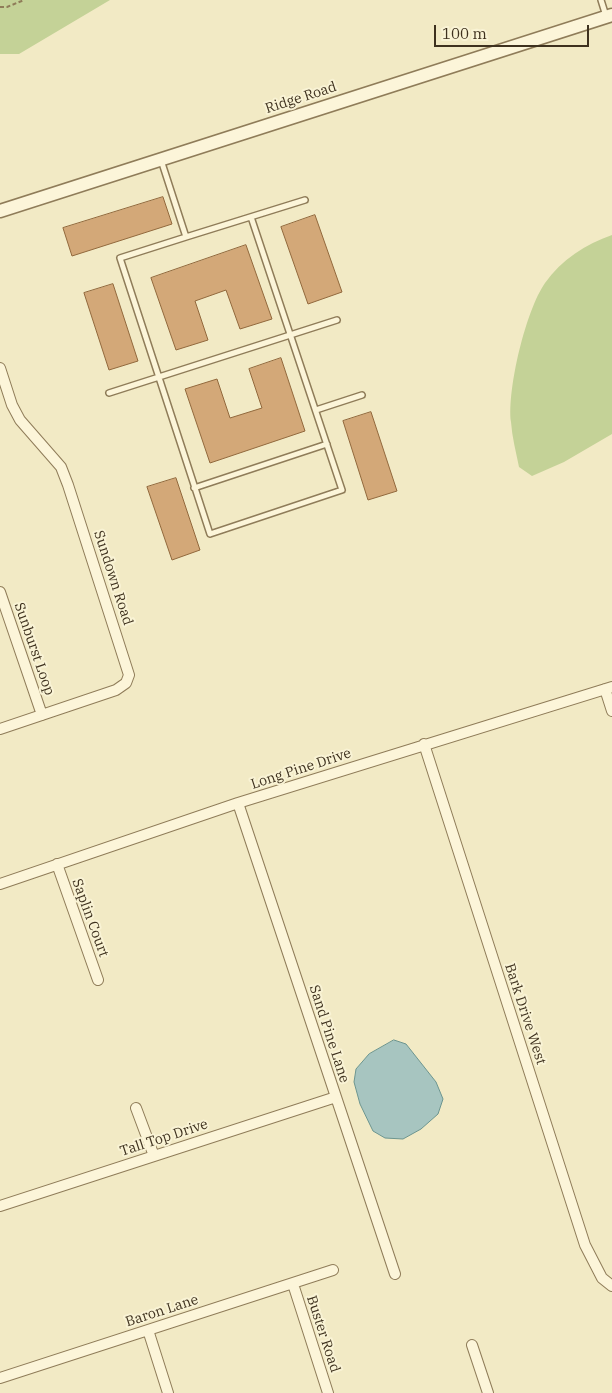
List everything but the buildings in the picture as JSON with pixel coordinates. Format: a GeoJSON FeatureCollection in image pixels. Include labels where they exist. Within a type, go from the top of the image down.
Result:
{"type":"FeatureCollection","features":[{"type":"Feature","properties":{"kind":"street","name":"Ridge Road"},"geometry":{"type":"LineString","coordinates":[[0,211],[609,16]]}},
{"type":"Feature","properties":{"kind":"street","name":"Sundown Road"},"geometry":{"type":"LineString","coordinates":[[0,372],[12,405],[20,420],[61,467],[129,676],[126,683],[116,690],[0,729]]}},
{"type":"Feature","properties":{"kind":"street","name":"Sunburst Loop"},"geometry":{"type":"LineString","coordinates":[[0,592],[2,607],[42,715]]}},
{"type":"Feature","properties":{"kind":"street"},"geometry":{"type":"LineString","coordinates":[[608,688],[612,711]]}},
{"type":"Feature","properties":{"kind":"street","name":"Long Pine Drive"},"geometry":{"type":"LineString","coordinates":[[0,884],[238,803],[608,688]]}},
{"type":"Feature","properties":{"kind":"street","name":"Bark Drive West"},"geometry":{"type":"LineString","coordinates":[[424,744],[585,1245],[602,1278],[612,1286]]}},
{"type":"Feature","properties":{"kind":"street","name":"Sand Pine Lane"},"geometry":{"type":"LineString","coordinates":[[238,803],[395,1274]]}},
{"type":"Feature","properties":{"kind":"street","name":"Saplin Court"},"geometry":{"type":"LineString","coordinates":[[57,864],[98,980]]}},
{"type":"Feature","properties":{"kind":"street","name":"Tall Top Drive"},"geometry":{"type":"LineString","coordinates":[[0,1206],[336,1097]]}},
{"type":"Feature","properties":{"kind":"street"},"geometry":{"type":"LineString","coordinates":[[136,1108],[154,1156]]}},
{"type":"Feature","properties":{"kind":"street","name":"Baron Lane"},"geometry":{"type":"LineString","coordinates":[[0,1378],[333,1270]]}},
{"type":"Feature","properties":{"kind":"street","name":"Buster Road"},"geometry":{"type":"LineString","coordinates":[[293,1284],[328,1393]]}},
{"type":"Feature","properties":{"kind":"street"},"geometry":{"type":"LineString","coordinates":[[148,1330],[168,1393]]}},
{"type":"Feature","properties":{"kind":"street"},"geometry":{"type":"LineString","coordinates":[[472,1346],[488,1393]]}},
{"type":"Feature","properties":{"kind":"lane"},"geometry":{"type":"LineString","coordinates":[[601,0],[609,16]]}},
{"type":"Feature","properties":{"kind":"lane"},"geometry":{"type":"LineString","coordinates":[[161,159],[186,237]]}},
{"type":"Feature","properties":{"kind":"lane"},"geometry":{"type":"LineString","coordinates":[[251,218],[342,490],[210,534],[120,258],[305,200]]}},
{"type":"Feature","properties":{"kind":"lane"},"geometry":{"type":"LineString","coordinates":[[110,393],[337,320]]}},
{"type":"Feature","properties":{"kind":"lane"},"geometry":{"type":"LineString","coordinates":[[316,410],[362,394]]}},
{"type":"Feature","properties":{"kind":"lane"},"geometry":{"type":"LineString","coordinates":[[194,488],[327,444]]}},
{"type":"Feature","properties":{"kind":"path"},"geometry":{"type":"LineString","coordinates":[[0,7],[7,7],[24,0]]}},
{"type":"Feature","properties":{"kind":"green space"},"geometry":{"type":"Polygon","coordinates":[[[0,0],[110,0],[19,54],[0,54],[0,0]]]}},
{"type":"Feature","properties":{"kind":"green space"},"geometry":{"type":"Polygon","coordinates":[[[612,235],[612,434],[564,462],[532,476],[519,467],[511,422],[512,390],[515,371],[519,350],[531,311],[545,283],[566,260],[593,243],[612,235]]]}},
{"type":"Feature","properties":{"kind":"water"},"geometry":{"type":"Polygon","coordinates":[[[394,1040],[406,1044],[436,1082],[443,1099],[438,1114],[421,1129],[403,1139],[385,1138],[373,1131],[360,1104],[354,1082],[356,1069],[369,1054],[394,1040]]]}}]}
